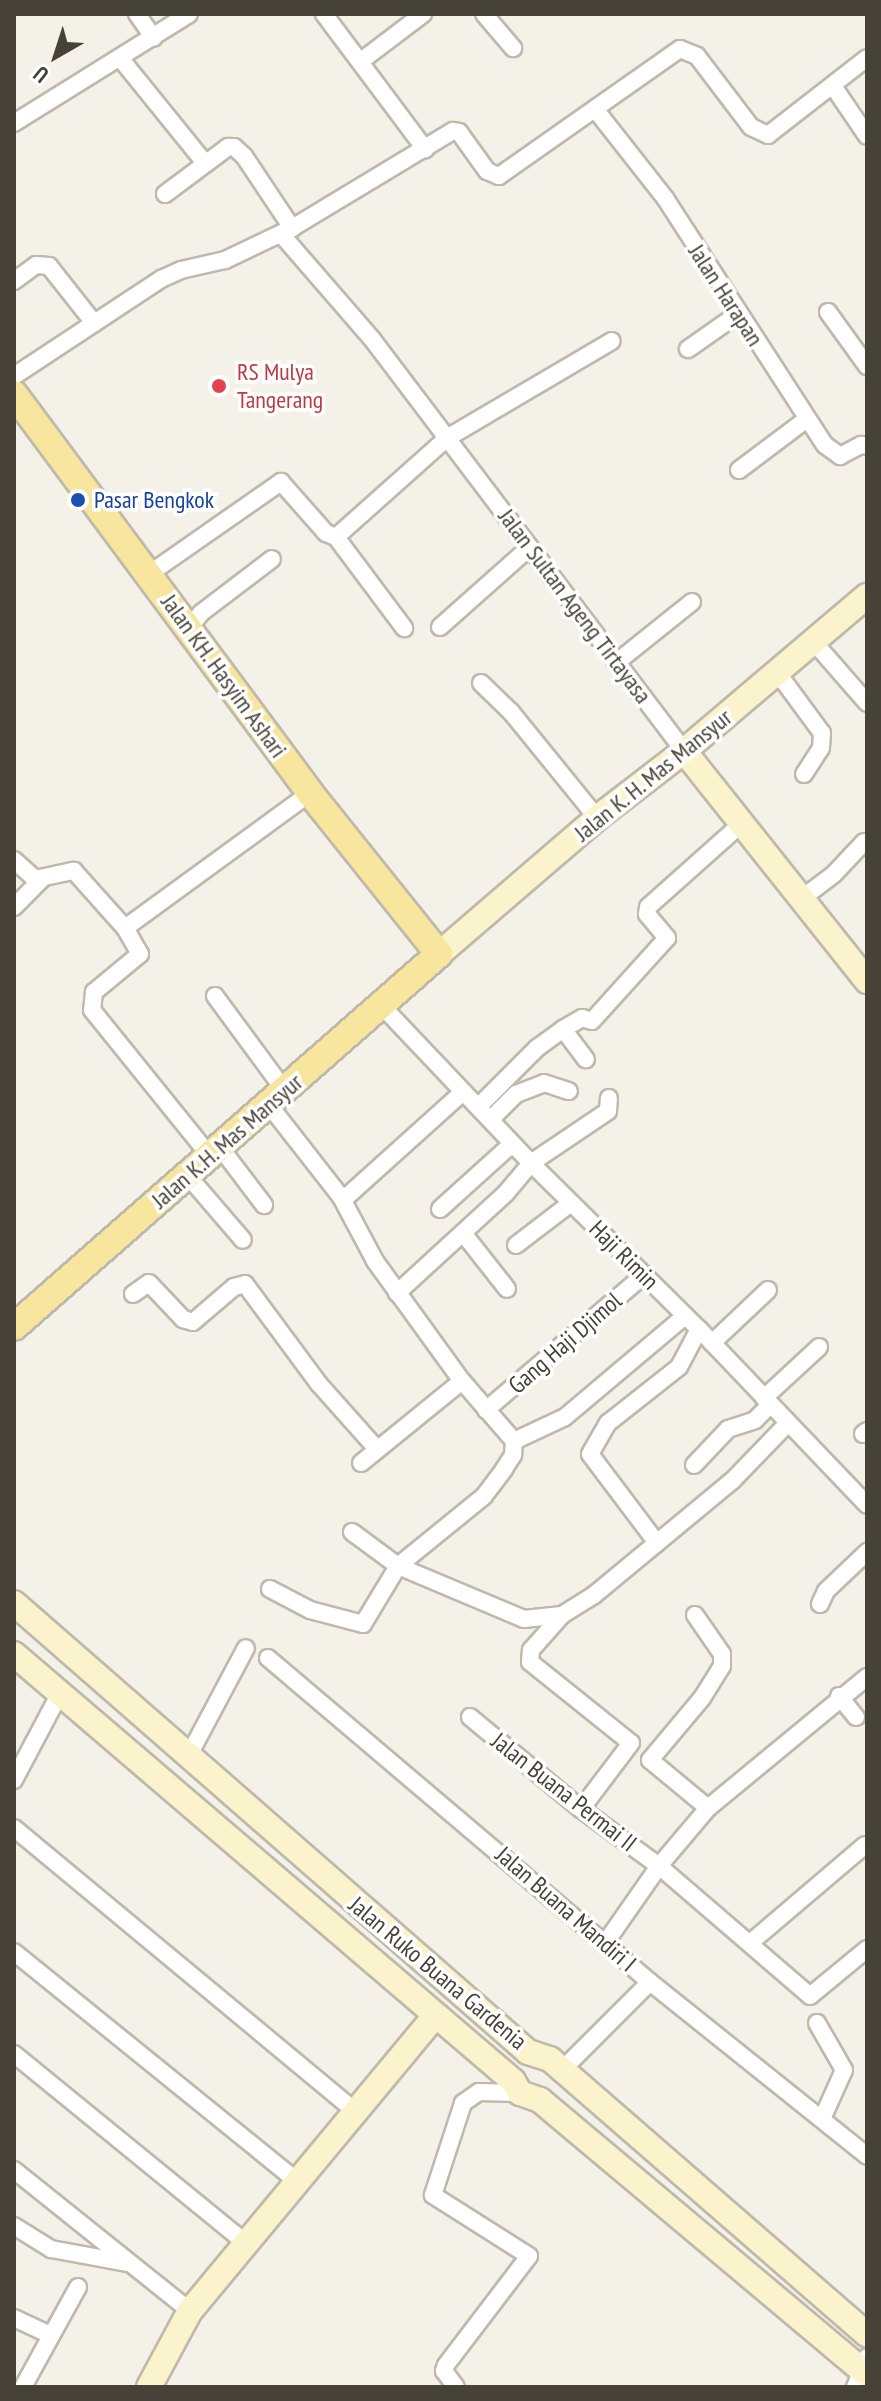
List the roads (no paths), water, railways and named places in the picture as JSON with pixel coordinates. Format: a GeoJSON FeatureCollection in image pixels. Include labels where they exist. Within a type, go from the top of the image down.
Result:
{"type":"FeatureCollection","features":[{"type":"Feature","properties":{"kind":"main road","name":"Jalan KH. Hasyim Ashari"},"geometry":{"type":"LineString","coordinates":[[14,394],[310,793],[439,954]]}},
{"type":"Feature","properties":{"kind":"main road","name":"Jalan K.H. Mas Mansyur"},"geometry":{"type":"LineString","coordinates":[[14,1327],[439,954]]}},
{"type":"Feature","properties":{"kind":"street"},"geometry":{"type":"LineString","coordinates":[[137,14],[154,38]]}},
{"type":"Feature","properties":{"kind":"street"},"geometry":{"type":"LineString","coordinates":[[14,123],[189,14]]}},
{"type":"Feature","properties":{"kind":"street"},"geometry":{"type":"LineString","coordinates":[[324,14],[425,149]]}},
{"type":"Feature","properties":{"kind":"street"},"geometry":{"type":"LineString","coordinates":[[361,61],[423,14]]}},
{"type":"Feature","properties":{"kind":"street"},"geometry":{"type":"LineString","coordinates":[[484,14],[513,48]]}},
{"type":"Feature","properties":{"kind":"street"},"geometry":{"type":"LineString","coordinates":[[14,376],[171,274],[225,260],[286,231],[456,130],[487,171],[499,176],[680,49],[697,56],[751,127],[768,135],[867,58]]}},
{"type":"Feature","properties":{"kind":"street"},"geometry":{"type":"LineString","coordinates":[[120,58],[205,163],[165,194]]}},
{"type":"Feature","properties":{"kind":"street"},"geometry":{"type":"LineString","coordinates":[[833,86],[867,136]]}},
{"type":"Feature","properties":{"kind":"street","name":"Jalan Harapan"},"geometry":{"type":"LineString","coordinates":[[595,109],[665,198],[738,314],[833,454],[840,456],[865,444]]}},
{"type":"Feature","properties":{"kind":"street","name":"Jalan Sultan Ageng Tirtayasa"},"geometry":{"type":"LineString","coordinates":[[205,163],[228,147],[240,151],[286,231],[372,339],[684,751],[867,981]]}},
{"type":"Feature","properties":{"kind":"street"},"geometry":{"type":"LineString","coordinates":[[14,281],[36,265],[49,266],[94,323]]}},
{"type":"Feature","properties":{"kind":"street"},"geometry":{"type":"LineString","coordinates":[[828,312],[867,366]]}},
{"type":"Feature","properties":{"kind":"street"},"geometry":{"type":"LineString","coordinates":[[688,349],[738,314]]}},
{"type":"Feature","properties":{"kind":"street"},"geometry":{"type":"LineString","coordinates":[[336,537],[447,438],[612,341]]}},
{"type":"Feature","properties":{"kind":"street"},"geometry":{"type":"LineString","coordinates":[[739,470],[807,419]]}},
{"type":"Feature","properties":{"kind":"street"},"geometry":{"type":"LineString","coordinates":[[149,574],[277,482],[283,483],[326,533],[336,537],[404,628]]}},
{"type":"Feature","properties":{"kind":"street"},"geometry":{"type":"LineString","coordinates":[[440,627],[530,547]]}},
{"type":"Feature","properties":{"kind":"street"},"geometry":{"type":"LineString","coordinates":[[189,628],[201,613],[272,559]]}},
{"type":"Feature","properties":{"kind":"street","name":"Jalan K. H. Mas Mansyur"},"geometry":{"type":"LineString","coordinates":[[439,954],[597,818],[684,751],[867,596]]}},
{"type":"Feature","properties":{"kind":"street"},"geometry":{"type":"LineString","coordinates":[[617,662],[692,602]]}},
{"type":"Feature","properties":{"kind":"street"},"geometry":{"type":"LineString","coordinates":[[813,641],[867,703]]}},
{"type":"Feature","properties":{"kind":"street"},"geometry":{"type":"LineString","coordinates":[[777,672],[822,733],[821,748],[804,774]]}},
{"type":"Feature","properties":{"kind":"street"},"geometry":{"type":"LineString","coordinates":[[481,683],[571,782],[597,818]]}},
{"type":"Feature","properties":{"kind":"street"},"geometry":{"type":"LineString","coordinates":[[125,928],[310,793]]}},
{"type":"Feature","properties":{"kind":"street"},"geometry":{"type":"LineString","coordinates":[[479,1106],[537,1048],[582,1018],[592,1021],[667,938],[647,914],[648,907],[741,824]]}},
{"type":"Feature","properties":{"kind":"street"},"geometry":{"type":"LineString","coordinates":[[801,899],[834,874],[864,842]]}},
{"type":"Feature","properties":{"kind":"street"},"geometry":{"type":"LineString","coordinates":[[14,860],[30,877],[42,879],[74,871],[125,928],[140,954],[94,992],[92,1010],[264,1205]]}},
{"type":"Feature","properties":{"kind":"street"},"geometry":{"type":"LineString","coordinates":[[14,907],[42,879]]}},
{"type":"Feature","properties":{"kind":"street"},"geometry":{"type":"LineString","coordinates":[[215,996],[343,1200],[375,1261],[462,1381],[514,1441],[513,1455],[484,1496],[398,1566],[363,1624],[310,1610],[270,1589]]}},
{"type":"Feature","properties":{"kind":"street","name":"Haji Rimin"},"geometry":{"type":"LineString","coordinates":[[382,1006],[512,1144],[865,1499]]}},
{"type":"Feature","properties":{"kind":"street"},"geometry":{"type":"LineString","coordinates":[[563,1029],[586,1059]]}},
{"type":"Feature","properties":{"kind":"street"},"geometry":{"type":"LineString","coordinates":[[491,1119],[516,1094],[544,1083],[569,1091]]}},
{"type":"Feature","properties":{"kind":"street"},"geometry":{"type":"LineString","coordinates":[[343,1200],[463,1092]]}},
{"type":"Feature","properties":{"kind":"street"},"geometry":{"type":"LineString","coordinates":[[397,1293],[463,1233],[531,1163],[608,1111],[609,1098]]}},
{"type":"Feature","properties":{"kind":"street"},"geometry":{"type":"LineString","coordinates":[[440,1209],[512,1144]]}},
{"type":"Feature","properties":{"kind":"street"},"geometry":{"type":"LineString","coordinates":[[188,1176],[243,1240]]}},
{"type":"Feature","properties":{"kind":"street"},"geometry":{"type":"LineString","coordinates":[[516,1245],[571,1203]]}},
{"type":"Feature","properties":{"kind":"street"},"geometry":{"type":"LineString","coordinates":[[463,1233],[507,1289]]}},
{"type":"Feature","properties":{"kind":"street","name":"Gang Haji Djimol"},"geometry":{"type":"LineString","coordinates":[[486,1410],[644,1275]]}},
{"type":"Feature","properties":{"kind":"street"},"geometry":{"type":"LineString","coordinates":[[133,1294],[149,1283],[183,1319],[193,1322],[234,1287],[245,1284],[319,1384],[377,1449]]}},
{"type":"Feature","properties":{"kind":"street"},"geometry":{"type":"LineString","coordinates":[[712,1343],[768,1290]]}},
{"type":"Feature","properties":{"kind":"street"},"geometry":{"type":"LineString","coordinates":[[514,1441],[565,1417],[685,1316]]}},
{"type":"Feature","properties":{"kind":"street"},"geometry":{"type":"LineString","coordinates":[[657,1543],[590,1454],[608,1423],[679,1367],[699,1329]]}},
{"type":"Feature","properties":{"kind":"street"},"geometry":{"type":"LineString","coordinates":[[694,1465],[728,1429],[755,1420],[767,1402],[819,1347]]}},
{"type":"Feature","properties":{"kind":"street"},"geometry":{"type":"LineString","coordinates":[[361,1463],[462,1381]]}},
{"type":"Feature","properties":{"kind":"street"},"geometry":{"type":"LineString","coordinates":[[581,1809],[631,1743],[530,1662],[531,1650],[562,1615],[594,1595],[733,1480],[788,1423]]}},
{"type":"Feature","properties":{"kind":"street"},"geometry":{"type":"LineString","coordinates":[[352,1532],[398,1566],[524,1619],[562,1615]]}},
{"type":"Feature","properties":{"kind":"street"},"geometry":{"type":"LineString","coordinates":[[820,1604],[826,1591],[867,1552]]}},
{"type":"Feature","properties":{"kind":"street","name":"Jalan Ruko Buana Gardenia"},"geometry":{"type":"LineString","coordinates":[[14,1603],[137,1715],[528,2052],[545,2056],[562,2070],[867,2335]]}},
{"type":"Feature","properties":{"kind":"street"},"geometry":{"type":"LineString","coordinates":[[695,1615],[722,1654],[722,1666],[702,1698],[650,1760],[708,1808]]}},
{"type":"Feature","properties":{"kind":"street"},"geometry":{"type":"LineString","coordinates":[[188,1757],[246,1648]]}},
{"type":"Feature","properties":{"kind":"street","name":"Jalan Ruko Buana Gardenia"},"geometry":{"type":"LineString","coordinates":[[14,1654],[530,2097],[863,2372]]}},
{"type":"Feature","properties":{"kind":"street","name":"Jalan Buana Mandiri I"},"geometry":{"type":"LineString","coordinates":[[268,1658],[650,1982],[867,2156]]}},
{"type":"Feature","properties":{"kind":"street"},"geometry":{"type":"LineString","coordinates":[[606,1942],[659,1866],[708,1808],[839,1696],[867,1677]]}},
{"type":"Feature","properties":{"kind":"street"},"geometry":{"type":"LineString","coordinates":[[14,1780],[60,1693]]}},
{"type":"Feature","properties":{"kind":"street"},"geometry":{"type":"LineString","coordinates":[[839,1696],[856,1717]]}},
{"type":"Feature","properties":{"kind":"street"},"geometry":{"type":"LineString","coordinates":[[116,1741],[137,1715]]}},
{"type":"Feature","properties":{"kind":"street","name":"Jalan Buana Permai II"},"geometry":{"type":"LineString","coordinates":[[470,1717],[581,1809],[659,1866],[810,1996],[867,1949]]}},
{"type":"Feature","properties":{"kind":"street"},"geometry":{"type":"LineString","coordinates":[[14,1828],[356,2112]]}},
{"type":"Feature","properties":{"kind":"street"},"geometry":{"type":"LineString","coordinates":[[750,1943],[865,1845]]}},
{"type":"Feature","properties":{"kind":"street"},"geometry":{"type":"LineString","coordinates":[[342,1936],[364,1911]]}},
{"type":"Feature","properties":{"kind":"street"},"geometry":{"type":"LineString","coordinates":[[14,1952],[298,2182]]}},
{"type":"Feature","properties":{"kind":"street"},"geometry":{"type":"LineString","coordinates":[[456,2387],[448,2378],[446,2365],[529,2256],[433,2195],[463,2103],[479,2092],[530,2097],[556,2092],[562,2070],[650,1982]]}},
{"type":"Feature","properties":{"kind":"street"},"geometry":{"type":"LineString","coordinates":[[149,2387],[190,2311],[435,2016]]}},
{"type":"Feature","properties":{"kind":"street"},"geometry":{"type":"LineString","coordinates":[[817,2023],[844,2070],[822,2119]]}},
{"type":"Feature","properties":{"kind":"street"},"geometry":{"type":"LineString","coordinates":[[14,2054],[247,2244]]}},
{"type":"Feature","properties":{"kind":"street"},"geometry":{"type":"LineString","coordinates":[[14,2170],[190,2311]]}},
{"type":"Feature","properties":{"kind":"street"},"geometry":{"type":"LineString","coordinates":[[14,2226],[51,2249],[133,2264]]}},
{"type":"Feature","properties":{"kind":"street"},"geometry":{"type":"LineString","coordinates":[[23,2387],[78,2287]]}},
{"type":"Feature","properties":{"kind":"street"},"geometry":{"type":"LineString","coordinates":[[14,2318],[50,2335]]}},
{"type":"Feature","properties":{"kind":"place","name":"RS Mulya Tangerang"},"geometry":{"type":"Point","coordinates":[219,386]}},
{"type":"Feature","properties":{"kind":"place","name":"Pasar Bengkok"},"geometry":{"type":"Point","coordinates":[78,500]}}]}
